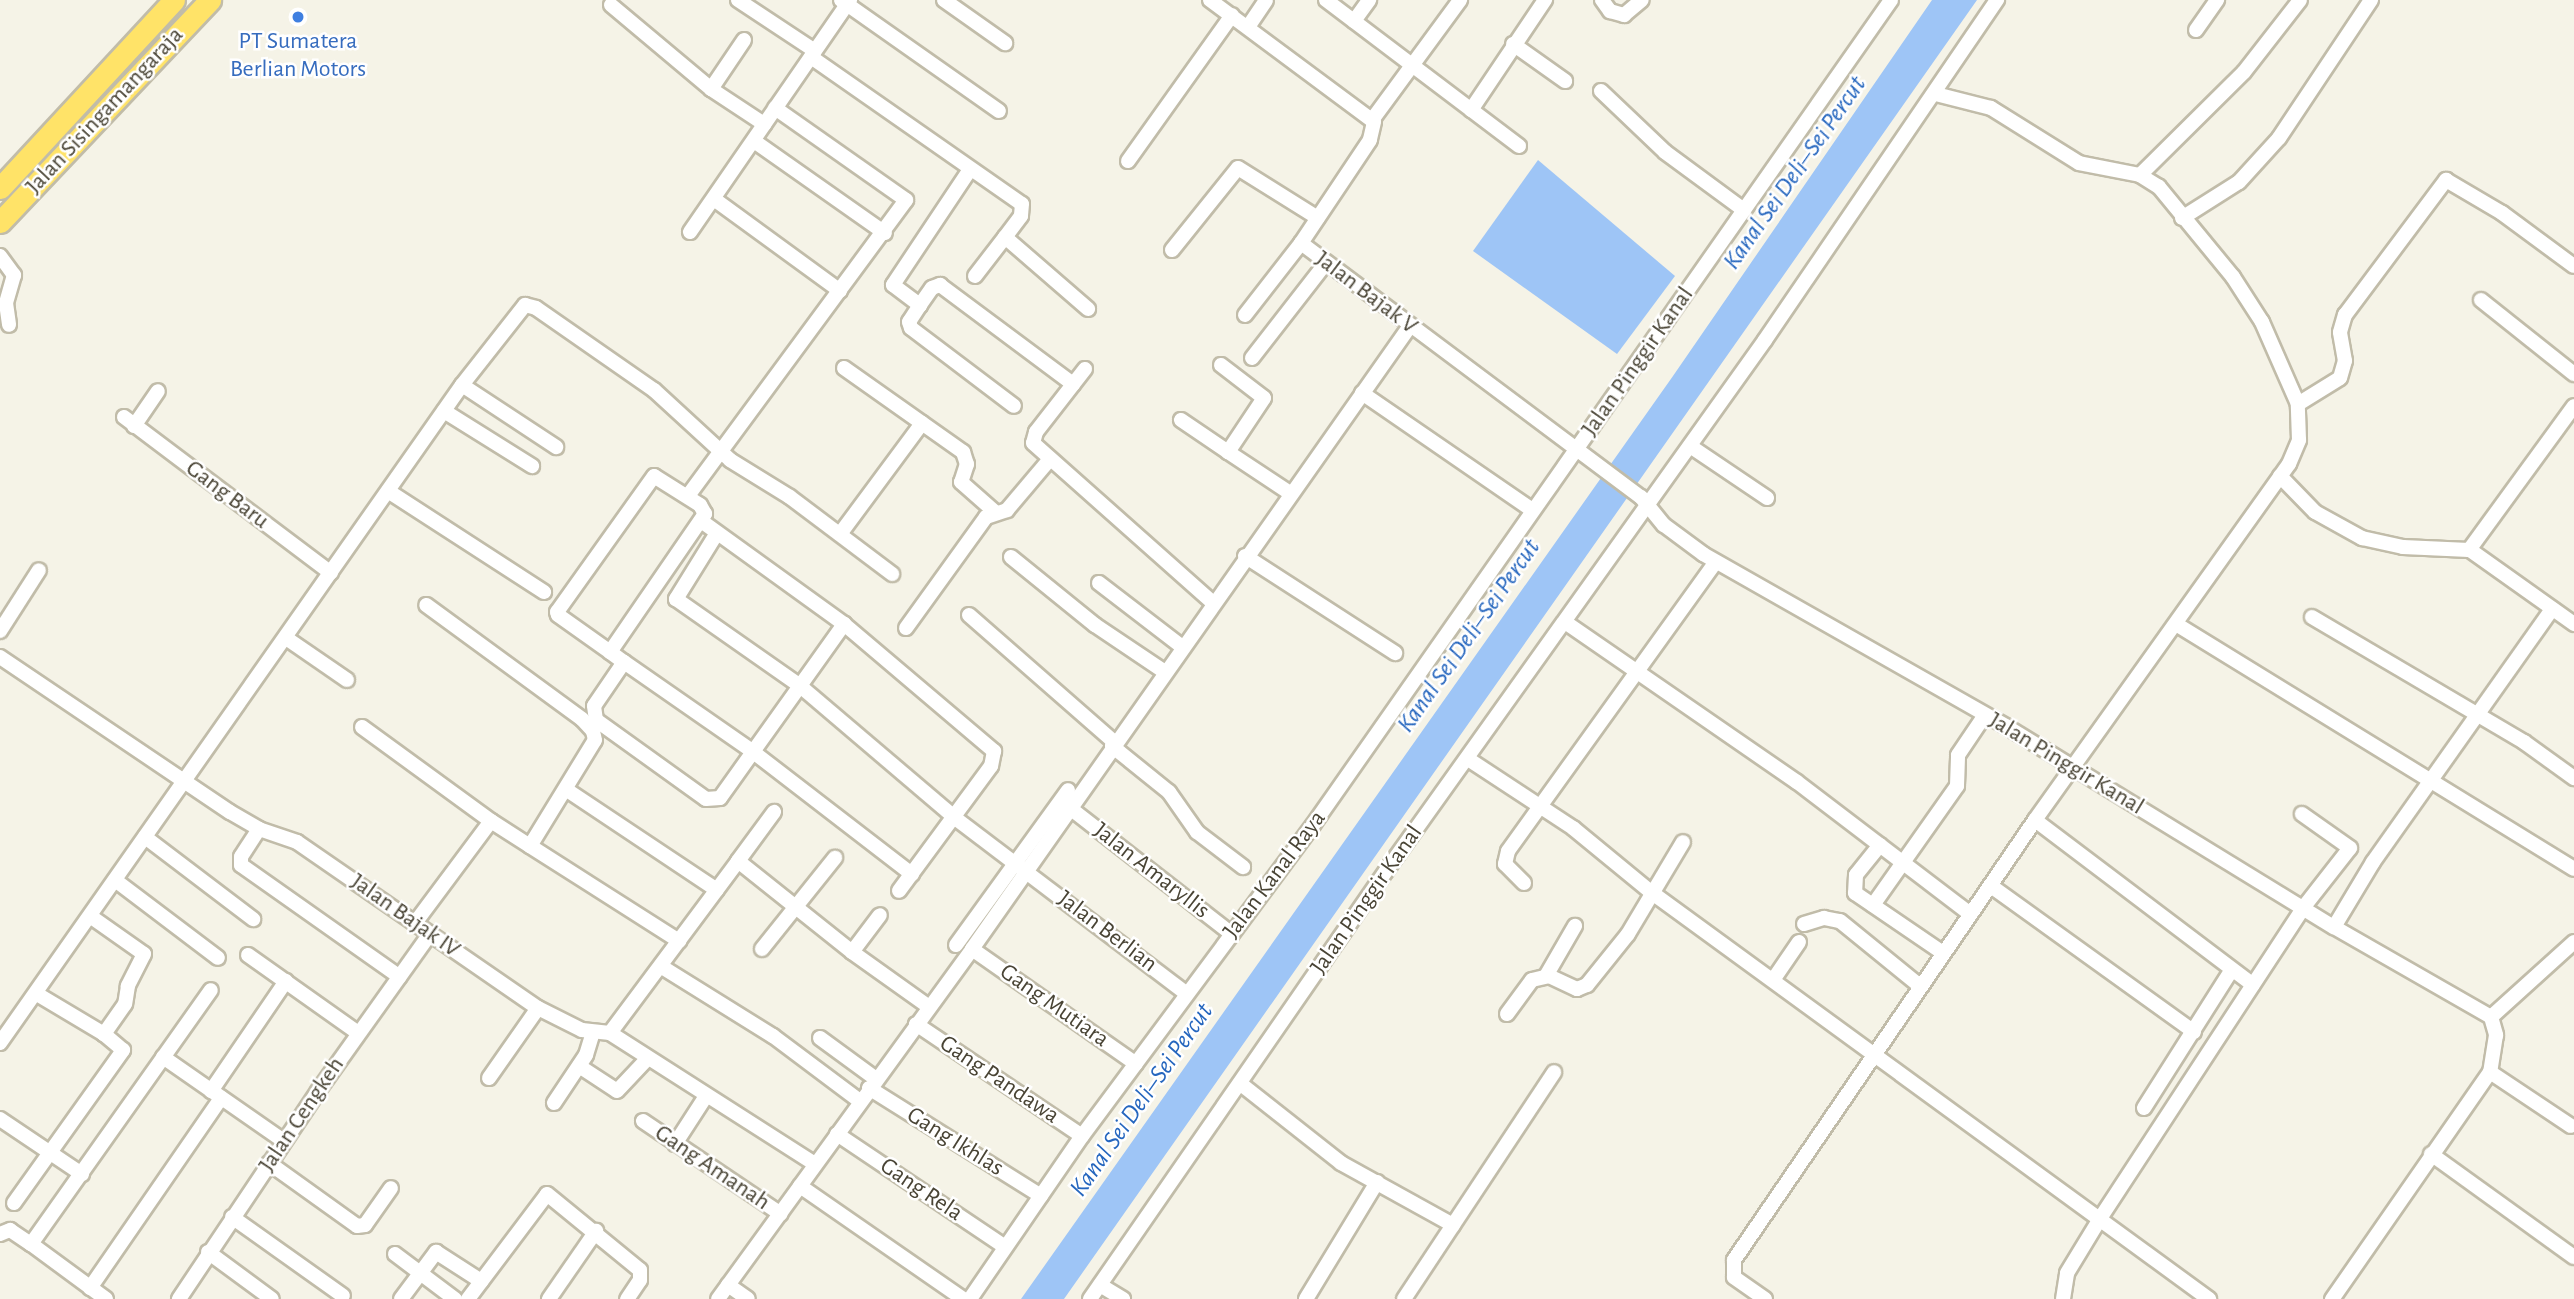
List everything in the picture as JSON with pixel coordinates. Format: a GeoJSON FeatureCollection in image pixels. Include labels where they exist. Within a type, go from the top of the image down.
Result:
{"type":"FeatureCollection","features":[{"type":"Feature","properties":{"kind":"highway","name":"Jalan Sisingamangaraja"},"geometry":{"type":"LineString","coordinates":[[0,188],[174,0]]}},
{"type":"Feature","properties":{"kind":"highway","name":"Jalan Sisingamangaraja"},"geometry":{"type":"LineString","coordinates":[[0,222],[210,0]]}},
{"type":"Feature","properties":{"kind":"street"},"geometry":{"type":"LineString","coordinates":[[738,0],[969,170],[1022,204],[1021,216],[975,276]]}},
{"type":"Feature","properties":{"kind":"street"},"geometry":{"type":"LineString","coordinates":[[944,0],[1005,43]]}},
{"type":"Feature","properties":{"kind":"street"},"geometry":{"type":"LineString","coordinates":[[1210,0],[1372,120],[1460,0]]}},
{"type":"Feature","properties":{"kind":"street"},"geometry":{"type":"LineString","coordinates":[[1248,27],[1266,0]]}},
{"type":"Feature","properties":{"kind":"street"},"geometry":{"type":"LineString","coordinates":[[1325,0],[1414,64],[1519,146]]}},
{"type":"Feature","properties":{"kind":"street"},"geometry":{"type":"LineString","coordinates":[[1354,21],[1369,0]]}},
{"type":"Feature","properties":{"kind":"street"},"geometry":{"type":"LineString","coordinates":[[1471,110],[1545,0]]}},
{"type":"Feature","properties":{"kind":"street"},"geometry":{"type":"LineString","coordinates":[[1590,0],[1628,15],[1642,0]]}},
{"type":"Feature","properties":{"kind":"street","name":"Jalan Pinggir Kanal"},"geometry":{"type":"LineString","coordinates":[[1579,450],[1891,0]]}},
{"type":"Feature","properties":{"kind":"street","name":"Jalan Pinggir Kanal"},"geometry":{"type":"LineString","coordinates":[[1090,1299],[1565,622],[1644,501],[1690,446],[1936,94],[1997,0]]}},
{"type":"Feature","properties":{"kind":"street"},"geometry":{"type":"LineString","coordinates":[[2196,30],[2217,0]]}},
{"type":"Feature","properties":{"kind":"street"},"geometry":{"type":"LineString","coordinates":[[2140,175],[2244,72],[2300,0]]}},
{"type":"Feature","properties":{"kind":"street"},"geometry":{"type":"LineString","coordinates":[[2182,218],[2222,195],[2271,148],[2371,0]]}},
{"type":"Feature","properties":{"kind":"street"},"geometry":{"type":"LineString","coordinates":[[690,233],[813,54],[846,1],[999,111]]}},
{"type":"Feature","properties":{"kind":"street"},"geometry":{"type":"LineString","coordinates":[[611,5],[711,89],[764,124]]}},
{"type":"Feature","properties":{"kind":"street"},"geometry":{"type":"LineString","coordinates":[[1128,161],[1232,15]]}},
{"type":"Feature","properties":{"kind":"street"},"geometry":{"type":"LineString","coordinates":[[711,89],[744,40]]}},
{"type":"Feature","properties":{"kind":"street"},"geometry":{"type":"LineString","coordinates":[[1513,44],[1565,81]]}},
{"type":"Feature","properties":{"kind":"street"},"geometry":{"type":"LineString","coordinates":[[1601,92],[1665,152],[1744,210]]}},
{"type":"Feature","properties":{"kind":"street"},"geometry":{"type":"LineString","coordinates":[[1765,1299],[1734,1277],[1734,1260],[2035,820],[2176,624],[2297,449],[2298,404],[2245,293],[2159,187],[2140,175],[2079,163],[1991,108],[1936,94]]}},
{"type":"Feature","properties":{"kind":"street"},"geometry":{"type":"LineString","coordinates":[[690,493],[720,449],[905,203],[903,196],[775,108]]}},
{"type":"Feature","properties":{"kind":"street","name":"Jalan Bajak V"},"geometry":{"type":"LineString","coordinates":[[1372,120],[1375,130],[1370,140],[1301,243],[1644,501]]}},
{"type":"Feature","properties":{"kind":"street"},"geometry":{"type":"LineString","coordinates":[[754,141],[884,233]]}},
{"type":"Feature","properties":{"kind":"street"},"geometry":{"type":"LineString","coordinates":[[1172,250],[1238,168],[1318,218]]}},
{"type":"Feature","properties":{"kind":"street"},"geometry":{"type":"LineString","coordinates":[[920,305],[897,289],[894,280],[969,170]]}},
{"type":"Feature","properties":{"kind":"street"},"geometry":{"type":"LineString","coordinates":[[2298,404],[2340,378],[2345,361],[2341,327],[2345,315],[2446,180],[2502,213],[2574,266]]}},
{"type":"Feature","properties":{"kind":"street"},"geometry":{"type":"LineString","coordinates":[[714,199],[840,291]]}},
{"type":"Feature","properties":{"kind":"street"},"geometry":{"type":"LineString","coordinates":[[1005,237],[1088,309]]}},
{"type":"Feature","properties":{"kind":"street"},"geometry":{"type":"LineString","coordinates":[[1245,315],[1301,243]]}},
{"type":"Feature","properties":{"kind":"street"},"geometry":{"type":"LineString","coordinates":[[0,256],[14,275],[6,303],[9,325]]}},
{"type":"Feature","properties":{"kind":"street"},"geometry":{"type":"LineString","coordinates":[[1252,358],[1326,263]]}},
{"type":"Feature","properties":{"kind":"street"},"geometry":{"type":"LineString","coordinates":[[1014,406],[911,328],[909,322],[932,288],[940,285],[1073,384]]}},
{"type":"Feature","properties":{"kind":"street"},"geometry":{"type":"LineString","coordinates":[[2481,300],[2574,374]]}},
{"type":"Feature","properties":{"kind":"street"},"geometry":{"type":"LineString","coordinates":[[3,1033],[37,994],[462,385],[520,308],[530,305],[670,402],[730,460],[840,534],[892,574]]}},
{"type":"Feature","properties":{"kind":"street"},"geometry":{"type":"LineString","coordinates":[[956,945],[1070,808],[1212,602],[1410,326]]}},
{"type":"Feature","properties":{"kind":"street"},"geometry":{"type":"LineString","coordinates":[[1221,365],[1264,398],[1228,452]]}},
{"type":"Feature","properties":{"kind":"street"},"geometry":{"type":"LineString","coordinates":[[844,368],[967,456],[961,482],[995,512]]}},
{"type":"Feature","properties":{"kind":"street"},"geometry":{"type":"LineString","coordinates":[[1085,369],[1033,439],[1050,460],[1212,602]]}},
{"type":"Feature","properties":{"kind":"street"},"geometry":{"type":"LineString","coordinates":[[462,385],[556,447]]}},
{"type":"Feature","properties":{"kind":"street","name":"Gang Baru"},"geometry":{"type":"LineString","coordinates":[[158,391],[129,422],[331,573]]}},
{"type":"Feature","properties":{"kind":"street"},"geometry":{"type":"LineString","coordinates":[[1362,393],[1531,509]]}},
{"type":"Feature","properties":{"kind":"street"},"geometry":{"type":"LineString","coordinates":[[2470,550],[2574,406]]}},
{"type":"Feature","properties":{"kind":"street"},"geometry":{"type":"LineString","coordinates":[[444,411],[532,466]]}},
{"type":"Feature","properties":{"kind":"street"},"geometry":{"type":"LineString","coordinates":[[1181,420],[1290,492]]}},
{"type":"Feature","properties":{"kind":"street"},"geometry":{"type":"LineString","coordinates":[[840,534],[922,423]]}},
{"type":"Feature","properties":{"kind":"street"},"geometry":{"type":"LineString","coordinates":[[1690,446],[1767,498]]}},
{"type":"Feature","properties":{"kind":"street","name":"Jalan Kanal Raya"},"geometry":{"type":"LineString","coordinates":[[970,1299],[1082,1136],[1328,804],[1531,509],[1579,450]]}},
{"type":"Feature","properties":{"kind":"street"},"geometry":{"type":"LineString","coordinates":[[906,628],[986,517],[1007,510],[1050,460]]}},
{"type":"Feature","properties":{"kind":"street"},"geometry":{"type":"LineString","coordinates":[[2280,476],[2315,512],[2362,538],[2403,547],[2470,550],[2574,624]]}},
{"type":"Feature","properties":{"kind":"street"},"geometry":{"type":"LineString","coordinates":[[610,652],[706,512],[700,505],[657,477],[648,478],[557,611],[610,652],[752,751],[912,874]]}},
{"type":"Feature","properties":{"kind":"street"},"geometry":{"type":"LineString","coordinates":[[388,491],[544,592]]}},
{"type":"Feature","properties":{"kind":"street","name":"Jalan Pinggir Kanal"},"geometry":{"type":"LineString","coordinates":[[1644,501],[1664,525],[1716,562],[1985,715],[2334,928],[2491,1017]]}},
{"type":"Feature","properties":{"kind":"street"},"geometry":{"type":"LineString","coordinates":[[701,521],[844,624],[992,746],[991,766],[899,891]]}},
{"type":"Feature","properties":{"kind":"street","name":"Jalan Berlian"},"geometry":{"type":"LineString","coordinates":[[718,533],[675,598],[799,685],[955,818],[1187,993]]}},
{"type":"Feature","properties":{"kind":"street"},"geometry":{"type":"LineString","coordinates":[[1245,556],[1395,653]]}},
{"type":"Feature","properties":{"kind":"street"},"geometry":{"type":"LineString","coordinates":[[1011,558],[1094,625],[1165,672]]}},
{"type":"Feature","properties":{"kind":"street"},"geometry":{"type":"LineString","coordinates":[[1524,883],[1507,868],[1504,860],[1641,672],[1716,562]]}},
{"type":"Feature","properties":{"kind":"street"},"geometry":{"type":"LineString","coordinates":[[0,631],[39,570]]}},
{"type":"Feature","properties":{"kind":"street"},"geometry":{"type":"LineString","coordinates":[[1099,583],[1181,646]]}},
{"type":"Feature","properties":{"kind":"street"},"geometry":{"type":"LineString","coordinates":[[426,606],[591,727],[594,747],[530,846]]}},
{"type":"Feature","properties":{"kind":"street"},"geometry":{"type":"LineString","coordinates":[[2334,928],[2476,714],[2552,609]]}},
{"type":"Feature","properties":{"kind":"street"},"geometry":{"type":"LineString","coordinates":[[968,615],[1169,792],[1197,832],[1243,867]]}},
{"type":"Feature","properties":{"kind":"street"},"geometry":{"type":"LineString","coordinates":[[2312,617],[2476,714],[2574,778]]}},
{"type":"Feature","properties":{"kind":"street"},"geometry":{"type":"LineString","coordinates":[[1565,622],[1641,672],[1880,845],[1970,914]]}},
{"type":"Feature","properties":{"kind":"street"},"geometry":{"type":"LineString","coordinates":[[624,662],[593,713],[605,728],[711,800],[725,794],[752,751],[844,624]]}},
{"type":"Feature","properties":{"kind":"street"},"geometry":{"type":"LineString","coordinates":[[2176,624],[2429,783],[2574,869]]}},
{"type":"Feature","properties":{"kind":"street"},"geometry":{"type":"LineString","coordinates":[[286,638],[347,680]]}},
{"type":"Feature","properties":{"kind":"street","name":"Jalan Bajak IV"},"geometry":{"type":"LineString","coordinates":[[0,657],[259,829],[297,842],[538,1008],[593,1032],[610,1033]]}},
{"type":"Feature","properties":{"kind":"street"},"geometry":{"type":"LineString","coordinates":[[1872,905],[1957,786],[1958,755],[1985,715]]}},
{"type":"Feature","properties":{"kind":"street"},"geometry":{"type":"LineString","coordinates":[[362,727],[491,821],[679,941]]}},
{"type":"Feature","properties":{"kind":"street"},"geometry":{"type":"LineString","coordinates":[[1468,758],[1541,806],[1651,892],[2101,1217],[2209,1299]]}},
{"type":"Feature","properties":{"kind":"street"},"geometry":{"type":"LineString","coordinates":[[566,790],[717,890]]}},
{"type":"Feature","properties":{"kind":"street"},"geometry":{"type":"LineString","coordinates":[[718,1299],[972,949],[1068,790]]}},
{"type":"Feature","properties":{"kind":"street","name":"Jalan Amaryllis"},"geometry":{"type":"LineString","coordinates":[[1070,808],[1232,934]]}},
{"type":"Feature","properties":{"kind":"street"},"geometry":{"type":"LineString","coordinates":[[774,811],[662,967],[610,1033],[815,1164]]}},
{"type":"Feature","properties":{"kind":"street"},"geometry":{"type":"LineString","coordinates":[[2063,1299],[2067,1273],[2101,1217],[2303,908],[2350,848],[2302,814]]}},
{"type":"Feature","properties":{"kind":"street"},"geometry":{"type":"LineString","coordinates":[[2035,820],[2231,971],[2253,985]]}},
{"type":"Feature","properties":{"kind":"street"},"geometry":{"type":"LineString","coordinates":[[415,923],[491,821]]}},
{"type":"Feature","properties":{"kind":"street"},"geometry":{"type":"LineString","coordinates":[[259,829],[241,857],[241,865],[400,977]]}},
{"type":"Feature","properties":{"kind":"street"},"geometry":{"type":"LineString","coordinates":[[145,837],[253,919]]}},
{"type":"Feature","properties":{"kind":"street"},"geometry":{"type":"LineString","coordinates":[[1507,1014],[1532,980],[1546,976],[1577,989],[1587,985],[1628,934],[1683,842]]}},
{"type":"Feature","properties":{"kind":"street"},"geometry":{"type":"LineString","coordinates":[[1880,845],[1852,885],[1855,892],[1943,953]]}},
{"type":"Feature","properties":{"kind":"street"},"geometry":{"type":"LineString","coordinates":[[762,949],[835,858]]}},
{"type":"Feature","properties":{"kind":"street"},"geometry":{"type":"LineString","coordinates":[[738,861],[852,952],[929,1007]]}},
{"type":"Feature","properties":{"kind":"street"},"geometry":{"type":"LineString","coordinates":[[115,880],[218,958]]}},
{"type":"Feature","properties":{"kind":"street"},"geometry":{"type":"LineString","coordinates":[[1990,886],[2194,1032]]}},
{"type":"Feature","properties":{"kind":"street"},"geometry":{"type":"LineString","coordinates":[[852,952],[880,915]]}},
{"type":"Feature","properties":{"kind":"street"},"geometry":{"type":"LineString","coordinates":[[90,916],[144,954],[128,986],[125,1004],[104,1034]]}},
{"type":"Feature","properties":{"kind":"street"},"geometry":{"type":"LineString","coordinates":[[1804,924],[1824,918],[1840,921],[1920,986]]}},
{"type":"Feature","properties":{"kind":"street"},"geometry":{"type":"LineString","coordinates":[[1546,976],[1575,926]]}},
{"type":"Feature","properties":{"kind":"street","name":"Jalan Cengkeh"},"geometry":{"type":"LineString","coordinates":[[179,1299],[208,1252],[358,1033],[430,934]]}},
{"type":"Feature","properties":{"kind":"street"},"geometry":{"type":"LineString","coordinates":[[1773,980],[1799,942]]}},
{"type":"Feature","properties":{"kind":"street"},"geometry":{"type":"LineString","coordinates":[[2332,1299],[2490,1072],[2496,1035],[2491,1017],[2574,942]]}},
{"type":"Feature","properties":{"kind":"street","name":"Gang Mutiara"},"geometry":{"type":"LineString","coordinates":[[972,949],[1136,1064]]}},
{"type":"Feature","properties":{"kind":"street"},"geometry":{"type":"LineString","coordinates":[[248,955],[358,1033]]}},
{"type":"Feature","properties":{"kind":"street"},"geometry":{"type":"LineString","coordinates":[[662,967],[774,1036],[860,1101]]}},
{"type":"Feature","properties":{"kind":"street"},"geometry":{"type":"LineString","coordinates":[[2144,1108],[2231,971]]}},
{"type":"Feature","properties":{"kind":"street"},"geometry":{"type":"LineString","coordinates":[[90,1288],[216,1095],[286,981]]}},
{"type":"Feature","properties":{"kind":"street"},"geometry":{"type":"LineString","coordinates":[[31,1244],[211,990]]}},
{"type":"Feature","properties":{"kind":"street"},"geometry":{"type":"LineString","coordinates":[[14,1203],[122,1052],[120,1045],[104,1034],[37,994]]}},
{"type":"Feature","properties":{"kind":"street"},"geometry":{"type":"LineString","coordinates":[[489,1078],[538,1008]]}},
{"type":"Feature","properties":{"kind":"street","name":"Gang Pandawa"},"geometry":{"type":"LineString","coordinates":[[916,1024],[1082,1136]]}},
{"type":"Feature","properties":{"kind":"street"},"geometry":{"type":"LineString","coordinates":[[554,1104],[579,1066],[593,1032]]}},
{"type":"Feature","properties":{"kind":"street","name":"Gang Ikhlas"},"geometry":{"type":"LineString","coordinates":[[820,1038],[873,1084],[1041,1196]]}},
{"type":"Feature","properties":{"kind":"street"},"geometry":{"type":"LineString","coordinates":[[163,1057],[284,1141]]}},
{"type":"Feature","properties":{"kind":"street"},"geometry":{"type":"LineString","coordinates":[[579,1066],[617,1091],[647,1059]]}},
{"type":"Feature","properties":{"kind":"street"},"geometry":{"type":"LineString","coordinates":[[1405,1299],[1554,1072]]}},
{"type":"Feature","properties":{"kind":"street"},"geometry":{"type":"LineString","coordinates":[[2490,1072],[2571,1126]]}},
{"type":"Feature","properties":{"kind":"street"},"geometry":{"type":"LineString","coordinates":[[1241,1084],[1341,1163],[1453,1225]]}},
{"type":"Feature","properties":{"kind":"street"},"geometry":{"type":"LineString","coordinates":[[675,1144],[706,1096]]}},
{"type":"Feature","properties":{"kind":"street"},"geometry":{"type":"LineString","coordinates":[[0,1119],[82,1174]]}},
{"type":"Feature","properties":{"kind":"street","name":"Gang Amanah"},"geometry":{"type":"LineString","coordinates":[[643,1121],[781,1214]]}},
{"type":"Feature","properties":{"kind":"street","name":"Gang Rela"},"geometry":{"type":"LineString","coordinates":[[837,1133],[1005,1248]]}},
{"type":"Feature","properties":{"kind":"street"},"geometry":{"type":"LineString","coordinates":[[2431,1154],[2574,1257]]}},
{"type":"Feature","properties":{"kind":"street"},"geometry":{"type":"LineString","coordinates":[[270,1163],[357,1226],[365,1225],[391,1188]]}},
{"type":"Feature","properties":{"kind":"street"},"geometry":{"type":"LineString","coordinates":[[1306,1299],[1377,1182]]}},
{"type":"Feature","properties":{"kind":"street"},"geometry":{"type":"LineString","coordinates":[[800,1186],[962,1299]]}},
{"type":"Feature","properties":{"kind":"street"},"geometry":{"type":"LineString","coordinates":[[468,1299],[543,1195],[551,1195],[640,1270],[640,1280],[627,1299]]}},
{"type":"Feature","properties":{"kind":"street"},"geometry":{"type":"LineString","coordinates":[[232,1217],[343,1296]]}},
{"type":"Feature","properties":{"kind":"street"},"geometry":{"type":"LineString","coordinates":[[0,1234],[10,1230],[106,1299]]}},
{"type":"Feature","properties":{"kind":"street"},"geometry":{"type":"LineString","coordinates":[[549,1299],[596,1231]]}},
{"type":"Feature","properties":{"kind":"street"},"geometry":{"type":"LineString","coordinates":[[208,1252],[272,1299]]}},
{"type":"Feature","properties":{"kind":"street"},"geometry":{"type":"LineString","coordinates":[[401,1299],[438,1252],[481,1281]]}},
{"type":"Feature","properties":{"kind":"street"},"geometry":{"type":"LineString","coordinates":[[395,1254],[455,1299]]}},
{"type":"Feature","properties":{"kind":"street"},"geometry":{"type":"LineString","coordinates":[[728,1285],[748,1299]]}},
{"type":"Feature","properties":{"kind":"street"},"geometry":{"type":"LineString","coordinates":[[1100,1285],[1123,1299]]}},
{"type":"Feature","properties":{"kind":"water"},"geometry":{"type":"Polygon","coordinates":[[[1932,0],[1977,0],[1064,1299],[1021,1299],[1673,376],[1932,0]]]}},
{"type":"Feature","properties":{"kind":"water"},"geometry":{"type":"Polygon","coordinates":[[[1538,160],[1675,276],[1617,354],[1473,251],[1538,160]]]}},
{"type":"Feature","properties":{"kind":"place","name":"PT Sumatera Berlian Motors"},"geometry":{"type":"Point","coordinates":[298,17]}},
{"type":"Feature","properties":{"kind":"water label","name":"Kanal Sei Deli–Sei Percut"},"geometry":{"type":"Point","coordinates":[1795,173]}},
{"type":"Feature","properties":{"kind":"water label","name":"Kanal Sei Deli–Sei Percut"},"geometry":{"type":"Point","coordinates":[1469,636]}},
{"type":"Feature","properties":{"kind":"water label","name":"Kanal Sei Deli–Sei Percut"},"geometry":{"type":"Point","coordinates":[1142,1100]}}]}
